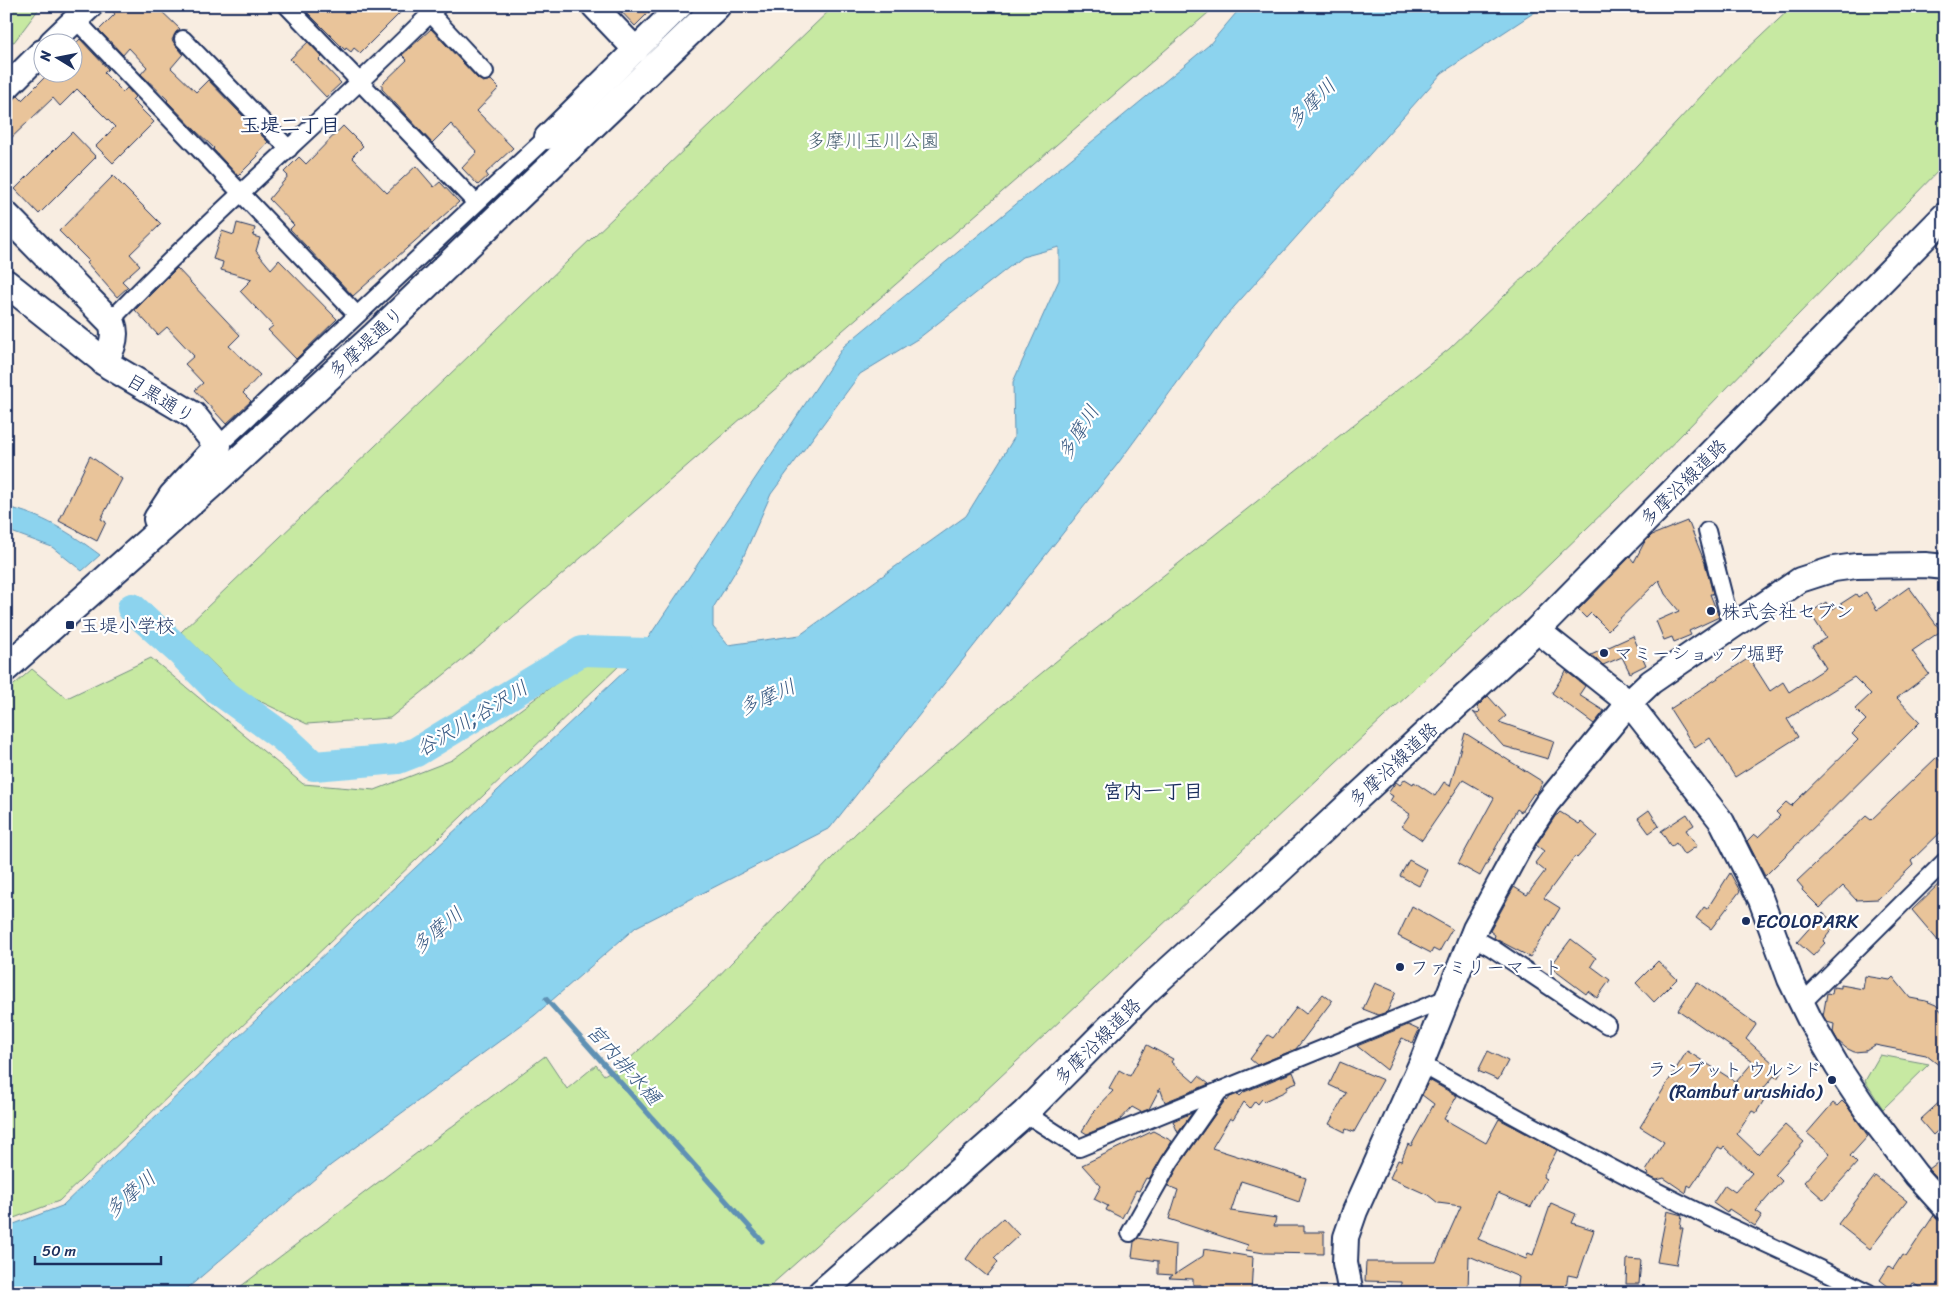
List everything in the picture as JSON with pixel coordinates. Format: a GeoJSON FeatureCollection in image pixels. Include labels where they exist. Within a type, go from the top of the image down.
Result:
{"type":"FeatureCollection","features":[{"type":"Feature","properties":{"kind":"main road","name":"多摩堤通り"},"geometry":{"type":"LineString","coordinates":[[6,668],[374,335],[718,6]]}},
{"type":"Feature","properties":{"kind":"main road"},"geometry":{"type":"LineString","coordinates":[[6,215],[110,321],[114,329],[112,347],[104,362]]}},
{"type":"Feature","properties":{"kind":"main road","name":"多摩沿線道路"},"geometry":{"type":"LineString","coordinates":[[822,1293],[1025,1113],[1145,992],[1273,876],[1537,630],[1945,216]]}},
{"type":"Feature","properties":{"kind":"main road","name":"目黒通り"},"geometry":{"type":"LineString","coordinates":[[6,284],[104,362],[193,415],[218,446]]}},
{"type":"Feature","properties":{"kind":"main road"},"geometry":{"type":"LineString","coordinates":[[149,539],[155,523],[165,506],[180,486],[218,446]]}},
{"type":"Feature","properties":{"kind":"street"},"geometry":{"type":"LineString","coordinates":[[287,6],[476,203]]}},
{"type":"Feature","properties":{"kind":"street"},"geometry":{"type":"LineString","coordinates":[[594,6],[636,50]]}},
{"type":"Feature","properties":{"kind":"street"},"geometry":{"type":"LineString","coordinates":[[218,446],[547,137],[680,6]]}},
{"type":"Feature","properties":{"kind":"street"},"geometry":{"type":"LineString","coordinates":[[110,321],[240,193],[289,149],[434,10],[485,72]]}},
{"type":"Feature","properties":{"kind":"street"},"geometry":{"type":"LineString","coordinates":[[63,32],[83,13],[240,193],[357,315]]}},
{"type":"Feature","properties":{"kind":"street"},"geometry":{"type":"LineString","coordinates":[[183,39],[289,149]]}},
{"type":"Feature","properties":{"kind":"street"},"geometry":{"type":"LineString","coordinates":[[6,88],[32,62]]}},
{"type":"Feature","properties":{"kind":"street"},"geometry":{"type":"LineString","coordinates":[[1708,531],[1731,626]]}},
{"type":"Feature","properties":{"kind":"street"},"geometry":{"type":"LineString","coordinates":[[1352,1293],[1345,1263],[1346,1237],[1355,1211],[1421,1064],[1472,937],[1499,884],[1547,803],[1629,703],[1651,682],[1800,580],[1834,569],[1856,566],[1945,567]]}},
{"type":"Feature","properties":{"kind":"street"},"geometry":{"type":"LineString","coordinates":[[1537,630],[1629,703],[1722,822],[1761,900],[1790,979],[1837,1066],[1867,1111],[1916,1175],[1945,1207]]}},
{"type":"Feature","properties":{"kind":"street"},"geometry":{"type":"LineString","coordinates":[[1802,1003],[1945,861]]}},
{"type":"Feature","properties":{"kind":"street"},"geometry":{"type":"LineString","coordinates":[[1472,937],[1492,948],[1607,1025]]}},
{"type":"Feature","properties":{"kind":"street"},"geometry":{"type":"LineString","coordinates":[[1025,1113],[1078,1148],[1447,998]]}},
{"type":"Feature","properties":{"kind":"street"},"geometry":{"type":"LineString","coordinates":[[1421,1064],[1571,1147],[1715,1220],[1800,1258],[1868,1293]]}},
{"type":"Feature","properties":{"kind":"street"},"geometry":{"type":"LineString","coordinates":[[1130,1233],[1170,1162],[1220,1090]]}},
{"type":"Feature","properties":{"kind":"green space"},"geometry":{"type":"Polygon","coordinates":[[[6,6],[41,6],[14,42],[6,40],[6,6]]]}},
{"type":"Feature","properties":{"kind":"green space","name":"多摩川玉川公園"},"geometry":{"type":"Polygon","coordinates":[[[834,6],[1216,6],[475,650],[390,718],[307,724],[243,693],[181,632],[834,6]]]}},
{"type":"Feature","properties":{"kind":"green space"},"geometry":{"type":"Polygon","coordinates":[[[1793,6],[1945,6],[1945,164],[1647,470],[1524,589],[1383,718],[902,1169],[762,1293],[232,1293],[545,1056],[567,1089],[596,1065],[604,1075],[626,1062],[709,986],[856,833],[988,717],[1082,640],[1449,349],[1612,192],[1729,66],[1793,6]]]}},
{"type":"Feature","properties":{"kind":"green space"},"geometry":{"type":"Polygon","coordinates":[[[151,658],[303,784],[375,790],[452,760],[582,664],[616,659],[620,665],[59,1201],[6,1221],[6,692],[32,669],[67,698],[151,658]]]}},
{"type":"Feature","properties":{"kind":"green space"},"geometry":{"type":"Polygon","coordinates":[[[1880,1055],[1929,1064],[1883,1109],[1865,1081],[1880,1055]]]}},
{"type":"Feature","properties":{"kind":"water","name":"多摩川"},"geometry":{"type":"Polygon","coordinates":[[[1242,6],[1544,6],[1442,73],[1226,316],[1116,466],[830,828],[636,927],[535,1015],[331,1165],[182,1293],[6,1293],[6,1227],[62,1206],[382,899],[628,668],[844,346],[1209,45],[1242,6]],[[1059,247],[1022,257],[919,338],[860,374],[771,494],[741,562],[713,608],[713,627],[728,645],[800,635],[966,516],[1014,438],[1013,382],[1059,280],[1059,247]]]}},
{"type":"Feature","properties":{"kind":"water"},"geometry":{"type":"Polygon","coordinates":[[[6,507],[32,514],[56,526],[100,555],[82,571],[52,547],[6,530],[6,507]]]}},
{"type":"Feature","properties":{"kind":"building"},"geometry":{"type":"Polygon","coordinates":[[[108,6],[156,6],[180,29],[172,40],[183,54],[171,68],[196,92],[208,80],[268,142],[257,154],[258,156],[238,176],[214,148],[141,74],[147,67],[129,48],[123,55],[99,30],[115,14],[108,6]]]}},
{"type":"Feature","properties":{"kind":"building"},"geometry":{"type":"Polygon","coordinates":[[[301,6],[407,6],[360,53],[354,48],[351,52],[346,48],[345,50],[301,6]]]}},
{"type":"Feature","properties":{"kind":"building"},"geometry":{"type":"Polygon","coordinates":[[[616,6],[655,6],[635,26],[616,6]]]}},
{"type":"Feature","properties":{"kind":"building"},"geometry":{"type":"Polygon","coordinates":[[[431,29],[478,79],[483,82],[491,80],[499,88],[477,111],[513,148],[486,173],[488,176],[478,185],[462,168],[477,152],[451,124],[432,143],[382,89],[382,84],[407,60],[402,55],[431,29]]]}},
{"type":"Feature","properties":{"kind":"building"},"geometry":{"type":"Polygon","coordinates":[[[82,41],[108,69],[104,73],[123,92],[127,88],[135,97],[132,100],[154,122],[113,163],[96,146],[115,127],[77,89],[60,106],[53,98],[6,143],[6,103],[18,96],[22,100],[40,82],[82,82],[82,41]]]}},
{"type":"Feature","properties":{"kind":"building"},"geometry":{"type":"Polygon","coordinates":[[[308,42],[322,57],[319,60],[341,83],[326,97],[290,59],[308,42]]]}},
{"type":"Feature","properties":{"kind":"building"},"geometry":{"type":"Polygon","coordinates":[[[343,126],[363,146],[352,157],[387,193],[416,166],[434,187],[440,182],[459,202],[353,296],[290,229],[294,225],[269,199],[288,176],[284,172],[299,157],[306,164],[343,126]]]}},
{"type":"Feature","properties":{"kind":"building"},"geometry":{"type":"Polygon","coordinates":[[[72,132],[96,157],[39,214],[15,189],[72,132]]]}},
{"type":"Feature","properties":{"kind":"building"},"geometry":{"type":"Polygon","coordinates":[[[113,176],[161,224],[130,254],[140,265],[122,281],[128,287],[117,297],[87,263],[89,261],[59,231],[113,176]]]}},
{"type":"Feature","properties":{"kind":"building"},"geometry":{"type":"Polygon","coordinates":[[[237,223],[255,228],[253,236],[260,238],[256,251],[271,269],[279,260],[337,319],[296,359],[268,330],[273,326],[240,291],[252,279],[221,270],[223,262],[213,259],[222,231],[234,235],[237,223]]]}},
{"type":"Feature","properties":{"kind":"building"},"geometry":{"type":"Polygon","coordinates":[[[177,268],[240,335],[229,346],[260,375],[243,393],[251,401],[226,424],[195,390],[203,383],[185,364],[194,356],[167,327],[158,335],[135,310],[177,268]]]}},
{"type":"Feature","properties":{"kind":"building"},"geometry":{"type":"Polygon","coordinates":[[[90,456],[122,479],[101,519],[106,522],[97,541],[59,521],[90,456]]]}},
{"type":"Feature","properties":{"kind":"building"},"geometry":{"type":"Polygon","coordinates":[[[1687,521],[1705,563],[1713,594],[1710,594],[1719,617],[1689,631],[1691,635],[1674,642],[1672,637],[1664,640],[1656,621],[1679,611],[1665,594],[1659,580],[1608,630],[1591,613],[1586,618],[1578,610],[1630,557],[1634,562],[1644,543],[1652,535],[1687,521]]]}},
{"type":"Feature","properties":{"kind":"building"},"geometry":{"type":"Polygon","coordinates":[[[1909,587],[1941,631],[1912,651],[1929,674],[1897,698],[1920,722],[1765,876],[1747,841],[1754,834],[1758,837],[1780,816],[1776,812],[1786,802],[1791,806],[1858,740],[1852,734],[1866,720],[1855,709],[1871,694],[1854,677],[1787,719],[1798,737],[1735,777],[1710,738],[1695,748],[1670,709],[1749,658],[1770,691],[1783,682],[1789,692],[1826,668],[1812,646],[1826,638],[1810,613],[1826,602],[1831,610],[1856,594],[1858,597],[1866,592],[1877,610],[1909,587]]]}},
{"type":"Feature","properties":{"kind":"building"},"geometry":{"type":"Polygon","coordinates":[[[1633,636],[1646,665],[1630,673],[1622,657],[1603,665],[1591,655],[1633,636]]]}},
{"type":"Feature","properties":{"kind":"building"},"geometry":{"type":"Polygon","coordinates":[[[1566,671],[1585,686],[1579,695],[1604,711],[1594,724],[1552,693],[1566,671]]]}},
{"type":"Feature","properties":{"kind":"building"},"geometry":{"type":"Polygon","coordinates":[[[1488,696],[1506,716],[1499,722],[1554,741],[1548,759],[1503,746],[1473,712],[1477,714],[1480,711],[1477,707],[1488,696]]]}},
{"type":"Feature","properties":{"kind":"building"},"geometry":{"type":"Polygon","coordinates":[[[1465,733],[1543,782],[1536,795],[1534,793],[1521,812],[1517,809],[1480,876],[1458,864],[1494,798],[1463,780],[1422,840],[1402,826],[1410,814],[1390,801],[1393,796],[1388,793],[1396,782],[1400,785],[1405,779],[1413,784],[1414,782],[1435,796],[1444,782],[1450,786],[1465,733]]]}},
{"type":"Feature","properties":{"kind":"building"},"geometry":{"type":"Polygon","coordinates":[[[1937,757],[1945,766],[1945,828],[1911,861],[1913,865],[1878,899],[1856,900],[1843,886],[1820,908],[1802,890],[1803,888],[1797,881],[1866,816],[1871,820],[1937,757]]]}},
{"type":"Feature","properties":{"kind":"building"},"geometry":{"type":"Polygon","coordinates":[[[1649,810],[1659,826],[1649,833],[1638,818],[1649,810]]]}},
{"type":"Feature","properties":{"kind":"building"},"geometry":{"type":"Polygon","coordinates":[[[1560,812],[1579,824],[1581,822],[1597,836],[1577,858],[1575,856],[1544,898],[1560,908],[1530,957],[1494,938],[1495,935],[1490,931],[1514,887],[1527,895],[1545,871],[1535,863],[1544,851],[1536,845],[1560,812]]]}},
{"type":"Feature","properties":{"kind":"building"},"geometry":{"type":"Polygon","coordinates":[[[1687,814],[1694,825],[1686,830],[1697,846],[1684,855],[1676,843],[1671,847],[1661,831],[1687,814]]]}},
{"type":"Feature","properties":{"kind":"building"},"geometry":{"type":"Polygon","coordinates":[[[1409,860],[1427,870],[1419,886],[1400,876],[1409,860]]]}},
{"type":"Feature","properties":{"kind":"building"},"geometry":{"type":"Polygon","coordinates":[[[1730,873],[1740,891],[1711,929],[1696,918],[1704,907],[1707,909],[1730,873]]]}},
{"type":"Feature","properties":{"kind":"building"},"geometry":{"type":"Polygon","coordinates":[[[1945,878],[1945,949],[1912,910],[1945,878]]]}},
{"type":"Feature","properties":{"kind":"building"},"geometry":{"type":"Polygon","coordinates":[[[1412,906],[1452,929],[1439,952],[1433,949],[1431,953],[1398,936],[1412,906]]]}},
{"type":"Feature","properties":{"kind":"building"},"geometry":{"type":"Polygon","coordinates":[[[1823,913],[1836,924],[1823,941],[1825,943],[1813,956],[1797,942],[1823,913]]]}},
{"type":"Feature","properties":{"kind":"building"},"geometry":{"type":"Polygon","coordinates":[[[1571,939],[1596,958],[1591,966],[1610,980],[1597,998],[1588,991],[1586,994],[1550,967],[1571,939]]]}},
{"type":"Feature","properties":{"kind":"building"},"geometry":{"type":"Polygon","coordinates":[[[1658,961],[1677,979],[1654,1002],[1636,983],[1658,961]]]}},
{"type":"Feature","properties":{"kind":"building"},"geometry":{"type":"Polygon","coordinates":[[[1865,976],[1890,980],[1893,977],[1910,998],[1936,1005],[1945,1016],[1945,1070],[1926,1055],[1875,1045],[1866,1051],[1854,1052],[1838,1041],[1833,1032],[1834,1024],[1827,1022],[1823,1016],[1827,993],[1832,994],[1833,987],[1841,988],[1841,985],[1863,989],[1865,976]]]}},
{"type":"Feature","properties":{"kind":"building"},"geometry":{"type":"Polygon","coordinates":[[[1697,982],[1755,1023],[1756,1025],[1746,1039],[1782,1071],[1777,1079],[1774,1076],[1757,1096],[1764,1100],[1756,1113],[1752,1111],[1737,1134],[1758,1154],[1785,1125],[1804,1142],[1775,1174],[1782,1181],[1756,1211],[1762,1215],[1755,1226],[1729,1209],[1727,1213],[1713,1203],[1725,1185],[1735,1192],[1752,1173],[1724,1146],[1722,1149],[1718,1147],[1691,1187],[1688,1185],[1686,1193],[1664,1178],[1657,1180],[1648,1176],[1649,1174],[1646,1171],[1664,1142],[1640,1127],[1687,1051],[1736,1082],[1753,1062],[1678,1010],[1697,982]]]}},
{"type":"Feature","properties":{"kind":"building"},"geometry":{"type":"Polygon","coordinates":[[[1375,983],[1396,992],[1387,1012],[1378,1015],[1363,1009],[1375,983]]]}},
{"type":"Feature","properties":{"kind":"building"},"geometry":{"type":"Polygon","coordinates":[[[1323,994],[1332,1001],[1296,1049],[1257,1065],[1250,1059],[1268,1035],[1273,1038],[1297,1007],[1306,1014],[1323,994]]]}},
{"type":"Feature","properties":{"kind":"building"},"geometry":{"type":"Polygon","coordinates":[[[1408,1025],[1419,1030],[1413,1043],[1402,1038],[1387,1070],[1357,1046],[1408,1025]]]}},
{"type":"Feature","properties":{"kind":"building"},"geometry":{"type":"Polygon","coordinates":[[[1147,1045],[1173,1059],[1171,1062],[1194,1082],[1199,1076],[1209,1084],[1165,1102],[1160,1088],[1149,1109],[1141,1112],[1132,1107],[1119,1121],[1087,1134],[1082,1131],[1095,1110],[1113,1091],[1109,1088],[1119,1070],[1130,1076],[1147,1045]]]}},
{"type":"Feature","properties":{"kind":"building"},"geometry":{"type":"Polygon","coordinates":[[[1488,1051],[1508,1061],[1498,1080],[1478,1071],[1488,1051]]]}},
{"type":"Feature","properties":{"kind":"building"},"geometry":{"type":"Polygon","coordinates":[[[1340,1062],[1383,1080],[1354,1132],[1346,1129],[1345,1132],[1329,1124],[1346,1093],[1329,1085],[1340,1062]]]}},
{"type":"Feature","properties":{"kind":"building"},"geometry":{"type":"Polygon","coordinates":[[[1293,1072],[1297,1082],[1287,1086],[1288,1089],[1284,1092],[1264,1101],[1262,1099],[1258,1104],[1255,1101],[1250,1108],[1244,1102],[1233,1120],[1230,1118],[1212,1148],[1306,1178],[1299,1202],[1285,1197],[1285,1195],[1241,1181],[1231,1211],[1276,1218],[1274,1226],[1304,1226],[1304,1232],[1324,1232],[1324,1254],[1264,1253],[1246,1250],[1248,1245],[1169,1219],[1178,1190],[1168,1186],[1178,1167],[1226,1099],[1227,1101],[1230,1097],[1238,1094],[1240,1096],[1244,1092],[1293,1072]]]}},
{"type":"Feature","properties":{"kind":"building"},"geometry":{"type":"Polygon","coordinates":[[[1429,1080],[1457,1096],[1444,1119],[1486,1143],[1499,1119],[1557,1150],[1543,1177],[1546,1179],[1531,1207],[1498,1193],[1478,1239],[1526,1259],[1528,1253],[1533,1255],[1551,1203],[1576,1214],[1572,1223],[1594,1230],[1578,1277],[1568,1275],[1565,1293],[1517,1293],[1519,1277],[1469,1256],[1468,1289],[1438,1288],[1438,1292],[1401,1291],[1401,1282],[1365,1281],[1366,1262],[1436,1262],[1461,1206],[1438,1203],[1428,1195],[1390,1178],[1398,1160],[1401,1161],[1408,1144],[1411,1146],[1434,1104],[1422,1095],[1429,1080]]]}},
{"type":"Feature","properties":{"kind":"building"},"geometry":{"type":"Polygon","coordinates":[[[1945,1097],[1945,1124],[1933,1135],[1920,1120],[1945,1097]]]}},
{"type":"Feature","properties":{"kind":"building"},"geometry":{"type":"Polygon","coordinates":[[[1842,1101],[1868,1136],[1850,1156],[1857,1163],[1824,1200],[1804,1182],[1830,1153],[1807,1133],[1833,1103],[1837,1106],[1842,1101]]]}},
{"type":"Feature","properties":{"kind":"building"},"geometry":{"type":"Polygon","coordinates":[[[1192,1113],[1178,1133],[1173,1121],[1192,1113]]]}},
{"type":"Feature","properties":{"kind":"building"},"geometry":{"type":"Polygon","coordinates":[[[1153,1131],[1172,1141],[1149,1179],[1146,1178],[1139,1191],[1136,1190],[1122,1218],[1106,1210],[1108,1206],[1094,1199],[1101,1186],[1082,1165],[1153,1131]]]}},
{"type":"Feature","properties":{"kind":"building"},"geometry":{"type":"Polygon","coordinates":[[[1945,1157],[1945,1186],[1929,1169],[1945,1157]]]}},
{"type":"Feature","properties":{"kind":"building"},"geometry":{"type":"Polygon","coordinates":[[[1875,1176],[1907,1201],[1870,1249],[1838,1224],[1875,1176]]]}},
{"type":"Feature","properties":{"kind":"building"},"geometry":{"type":"Polygon","coordinates":[[[1667,1211],[1682,1215],[1680,1228],[1683,1228],[1676,1265],[1657,1262],[1667,1211]]]}},
{"type":"Feature","properties":{"kind":"building"},"geometry":{"type":"Polygon","coordinates":[[[1934,1215],[1945,1222],[1945,1288],[1939,1293],[1927,1293],[1913,1283],[1907,1293],[1897,1293],[1880,1280],[1889,1266],[1893,1269],[1902,1255],[1906,1257],[1934,1215]]]}},
{"type":"Feature","properties":{"kind":"building"},"geometry":{"type":"Polygon","coordinates":[[[1003,1218],[1019,1235],[994,1258],[998,1262],[987,1276],[966,1259],[981,1238],[1003,1218]]]}},
{"type":"Feature","properties":{"kind":"building"},"geometry":{"type":"Polygon","coordinates":[[[1138,1238],[1176,1245],[1175,1274],[1203,1256],[1204,1249],[1253,1257],[1251,1293],[1210,1293],[1205,1291],[1201,1285],[1193,1285],[1193,1279],[1169,1278],[1173,1275],[1158,1274],[1158,1261],[1132,1257],[1134,1242],[1138,1238]]]}},
{"type":"Feature","properties":{"kind":"building"},"geometry":{"type":"Polygon","coordinates":[[[1627,1259],[1641,1260],[1639,1284],[1626,1284],[1627,1259]]]}},
{"type":"Feature","properties":{"kind":"waterway","name":"谷沢川;谷沢川"},"geometry":{"type":"LineString","coordinates":[[132,608],[180,651],[217,689],[282,736],[314,766],[398,759],[416,752],[582,651],[679,654]]}},
{"type":"Feature","properties":{"kind":"waterway","name":"宮内排水樋"},"geometry":{"type":"LineString","coordinates":[[546,999],[762,1241]]}},
{"type":"Feature","properties":{"kind":"place","name":"株式会社セブン"},"geometry":{"type":"Point","coordinates":[1711,611]}},
{"type":"Feature","properties":{"kind":"place","name":"玉堤小学校"},"geometry":{"type":"Point","coordinates":[70,625]}},
{"type":"Feature","properties":{"kind":"place","name":"マミーショップ堀野"},"geometry":{"type":"Point","coordinates":[1604,653]}},
{"type":"Feature","properties":{"kind":"place","name":"ECOLOPARK"},"geometry":{"type":"Point","coordinates":[1746,921]}},
{"type":"Feature","properties":{"kind":"place","name":"ファミリーマート"},"geometry":{"type":"Point","coordinates":[1400,967]}},
{"type":"Feature","properties":{"kind":"place","name":"ランブット ウルシド (Rambut urushido)"},"geometry":{"type":"Point","coordinates":[1832,1080]}},
{"type":"Feature","properties":{"kind":"district","name":"玉堤二丁目"},"geometry":{"type":"Point","coordinates":[290,125]}},
{"type":"Feature","properties":{"kind":"district","name":"宮内一丁目"},"geometry":{"type":"Point","coordinates":[1153,791]}}]}
